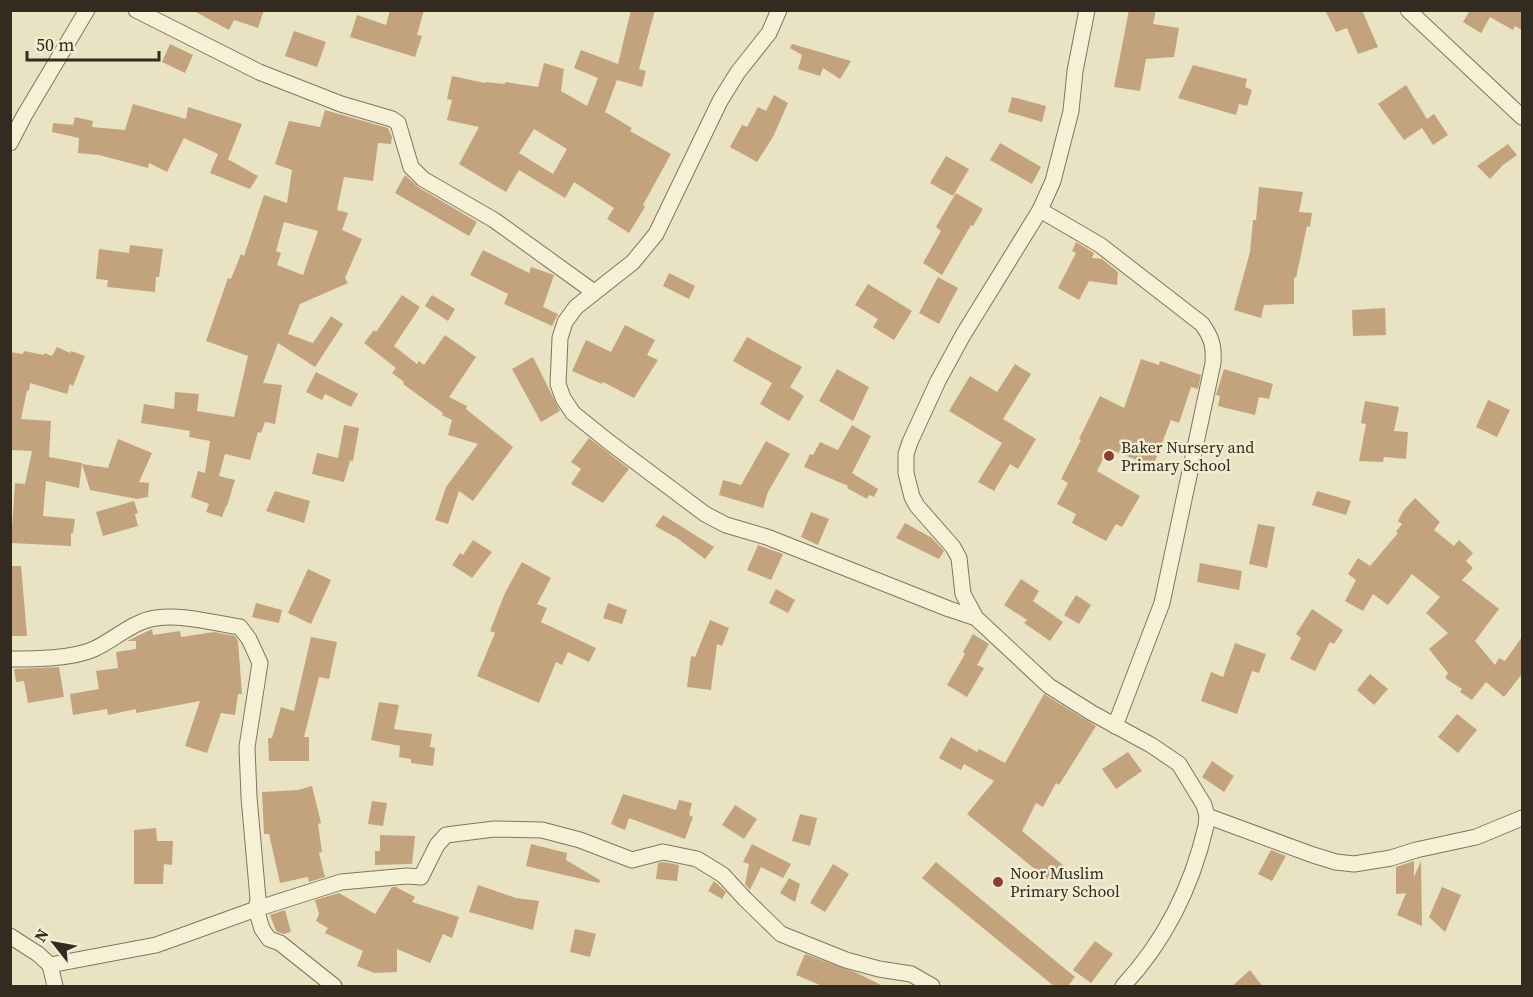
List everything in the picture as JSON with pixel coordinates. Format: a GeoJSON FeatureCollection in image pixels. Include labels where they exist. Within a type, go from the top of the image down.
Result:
{"type":"FeatureCollection","features":[{"type":"Feature","properties":{"kind":"street"},"geometry":{"type":"LineString","coordinates":[[10,143],[87,10]]}},
{"type":"Feature","properties":{"kind":"street"},"geometry":{"type":"LineString","coordinates":[[136,10],[259,72],[341,104],[392,119],[398,123],[411,166],[423,179],[494,220],[594,292]]}},
{"type":"Feature","properties":{"kind":"street"},"geometry":{"type":"LineString","coordinates":[[779,10],[769,33],[738,72],[720,101],[657,234],[633,262],[576,307],[566,322],[560,338],[558,384],[562,398],[573,412],[705,514],[726,525],[767,537],[976,618]]}},
{"type":"Feature","properties":{"kind":"street"},"geometry":{"type":"LineString","coordinates":[[1087,10],[1075,71],[1069,121],[1053,181],[1040,210],[945,368],[914,432],[906,454],[906,473],[912,497],[953,547],[959,558],[963,594],[976,618],[1049,686],[1151,745],[1179,764],[1204,805],[1207,816],[1194,869],[1174,913],[1144,963],[1123,987]]}},
{"type":"Feature","properties":{"kind":"street"},"geometry":{"type":"LineString","coordinates":[[1408,10],[1522,117]]}},
{"type":"Feature","properties":{"kind":"street"},"geometry":{"type":"LineString","coordinates":[[1040,210],[1113,254],[1202,324],[1211,336],[1214,346],[1213,363],[1162,603],[1115,726]]}},
{"type":"Feature","properties":{"kind":"street"},"geometry":{"type":"LineString","coordinates":[[10,659],[61,656],[92,650],[137,624],[156,618],[180,618],[240,627],[249,639],[260,663],[248,747],[249,797],[258,899],[256,909],[262,929],[269,939],[280,943],[334,987]]}},
{"type":"Feature","properties":{"kind":"street"},"geometry":{"type":"LineString","coordinates":[[1207,816],[1313,855],[1336,862],[1354,864],[1391,858],[1476,837],[1522,818]]}},
{"type":"Feature","properties":{"kind":"street"},"geometry":{"type":"LineString","coordinates":[[50,965],[156,945],[256,909],[342,882],[406,876],[421,877],[437,845],[446,835],[494,829],[542,830],[580,840],[632,860],[663,852],[697,859],[723,875],[781,934],[846,960],[879,969],[911,974],[932,987]]}},
{"type":"Feature","properties":{"kind":"street"},"geometry":{"type":"LineString","coordinates":[[10,936],[38,954],[50,965],[55,987]]}},
{"type":"Feature","properties":{"kind":"building"},"geometry":{"type":"Polygon","coordinates":[[[192,10],[264,10],[258,28],[234,20],[229,30],[192,10]]]}},
{"type":"Feature","properties":{"kind":"building"},"geometry":{"type":"Polygon","coordinates":[[[390,10],[424,10],[417,35],[422,36],[415,57],[350,37],[357,15],[386,25],[390,10]]]}},
{"type":"Feature","properties":{"kind":"building"},"geometry":{"type":"Polygon","coordinates":[[[631,10],[655,10],[639,69],[646,71],[642,87],[617,80],[605,112],[632,128],[630,131],[671,154],[643,205],[645,207],[629,233],[607,219],[614,208],[574,182],[565,198],[519,170],[506,192],[459,164],[479,127],[447,120],[452,100],[447,99],[452,76],[485,83],[505,84],[505,82],[538,87],[544,63],[564,69],[561,91],[587,106],[598,78],[574,68],[581,50],[618,64],[631,10]],[[534,129],[519,153],[553,174],[567,149],[534,129]]]}},
{"type":"Feature","properties":{"kind":"building"},"geometry":{"type":"Polygon","coordinates":[[[1129,10],[1156,10],[1153,24],[1179,28],[1174,57],[1146,59],[1140,91],[1114,87],[1129,10]]]}},
{"type":"Feature","properties":{"kind":"building"},"geometry":{"type":"Polygon","coordinates":[[[1325,10],[1362,10],[1378,47],[1358,54],[1347,28],[1336,32],[1325,10]]]}},
{"type":"Feature","properties":{"kind":"building"},"geometry":{"type":"Polygon","coordinates":[[[1470,10],[1522,10],[1522,30],[1515,26],[1513,30],[1490,17],[1481,33],[1463,22],[1470,10]]]}},
{"type":"Feature","properties":{"kind":"building"},"geometry":{"type":"Polygon","coordinates":[[[294,31],[326,42],[317,67],[285,56],[294,31]]]}},
{"type":"Feature","properties":{"kind":"building"},"geometry":{"type":"Polygon","coordinates":[[[170,44],[193,55],[185,73],[162,62],[170,44]]]}},
{"type":"Feature","properties":{"kind":"building"},"geometry":{"type":"Polygon","coordinates":[[[792,44],[851,61],[840,79],[823,68],[820,76],[798,69],[802,55],[790,48],[792,44]]]}},
{"type":"Feature","properties":{"kind":"building"},"geometry":{"type":"Polygon","coordinates":[[[1193,65],[1247,79],[1245,87],[1252,90],[1247,106],[1239,104],[1236,115],[1178,98],[1193,65]]]}},
{"type":"Feature","properties":{"kind":"building"},"geometry":{"type":"Polygon","coordinates":[[[1406,85],[1427,119],[1434,114],[1448,135],[1433,145],[1422,128],[1404,140],[1378,104],[1406,85]]]}},
{"type":"Feature","properties":{"kind":"building"},"geometry":{"type":"Polygon","coordinates":[[[774,95],[788,103],[773,137],[757,162],[730,147],[742,125],[747,127],[758,107],[766,111],[774,95]]]}},
{"type":"Feature","properties":{"kind":"building"},"geometry":{"type":"Polygon","coordinates":[[[1012,97],[1046,106],[1042,122],[1008,112],[1012,97]]]}},
{"type":"Feature","properties":{"kind":"building"},"geometry":{"type":"Polygon","coordinates":[[[133,104],[186,119],[188,107],[242,124],[228,159],[224,157],[258,176],[250,189],[210,173],[218,154],[184,138],[167,172],[149,163],[148,168],[99,155],[78,153],[79,138],[52,132],[53,123],[73,125],[75,117],[93,121],[92,127],[125,130],[133,104]]]}},
{"type":"Feature","properties":{"kind":"building"},"geometry":{"type":"Polygon","coordinates":[[[325,110],[388,128],[392,137],[391,144],[378,143],[373,181],[344,177],[337,210],[348,213],[342,230],[362,239],[345,278],[348,283],[300,304],[288,334],[313,343],[331,316],[343,324],[315,367],[278,343],[263,383],[282,385],[275,424],[265,422],[261,433],[258,432],[250,460],[225,454],[219,476],[235,480],[222,517],[206,512],[209,504],[191,497],[198,471],[205,473],[210,441],[189,437],[190,431],[141,423],[144,404],[174,409],[175,392],[199,394],[197,411],[234,417],[248,356],[206,341],[228,278],[231,279],[241,254],[244,256],[264,195],[287,203],[292,170],[275,164],[289,121],[320,127],[325,110]],[[284,222],[276,251],[281,253],[277,265],[303,275],[318,231],[284,222]]]}},
{"type":"Feature","properties":{"kind":"building"},"geometry":{"type":"Polygon","coordinates":[[[1000,143],[1041,167],[1032,184],[990,160],[1000,143]]]}},
{"type":"Feature","properties":{"kind":"building"},"geometry":{"type":"Polygon","coordinates":[[[1508,144],[1517,155],[1503,165],[1490,179],[1477,166],[1508,144]]]}},
{"type":"Feature","properties":{"kind":"building"},"geometry":{"type":"Polygon","coordinates":[[[946,156],[969,169],[953,196],[930,183],[946,156]]]}},
{"type":"Feature","properties":{"kind":"building"},"geometry":{"type":"Polygon","coordinates":[[[405,175],[418,187],[477,222],[469,236],[395,193],[405,175]]]}},
{"type":"Feature","properties":{"kind":"building"},"geometry":{"type":"Polygon","coordinates":[[[1259,187],[1303,192],[1299,212],[1312,213],[1296,278],[1294,277],[1294,304],[1264,305],[1261,318],[1234,310],[1250,252],[1259,187]]]}},
{"type":"Feature","properties":{"kind":"building"},"geometry":{"type":"Polygon","coordinates":[[[956,193],[983,209],[942,275],[923,263],[941,231],[936,227],[956,193]]]}},
{"type":"Feature","properties":{"kind":"building"},"geometry":{"type":"Polygon","coordinates":[[[1076,242],[1094,253],[1092,258],[1102,259],[1118,272],[1117,285],[1089,281],[1079,300],[1058,288],[1076,253],[1072,251],[1076,242]]]}},
{"type":"Feature","properties":{"kind":"building"},"geometry":{"type":"Polygon","coordinates":[[[130,245],[163,249],[155,292],[107,287],[108,280],[96,279],[99,249],[129,253],[130,245]]]}},
{"type":"Feature","properties":{"kind":"building"},"geometry":{"type":"Polygon","coordinates":[[[483,250],[529,273],[531,267],[554,275],[543,307],[558,314],[552,326],[504,304],[508,294],[470,275],[483,250]]]}},
{"type":"Feature","properties":{"kind":"building"},"geometry":{"type":"Polygon","coordinates":[[[669,273],[695,286],[689,299],[663,286],[669,273]]]}},
{"type":"Feature","properties":{"kind":"building"},"geometry":{"type":"Polygon","coordinates":[[[938,277],[958,288],[939,324],[919,313],[938,277]]]}},
{"type":"Feature","properties":{"kind":"building"},"geometry":{"type":"Polygon","coordinates":[[[868,284],[912,311],[894,340],[873,327],[878,319],[855,305],[868,284]]]}},
{"type":"Feature","properties":{"kind":"building"},"geometry":{"type":"Polygon","coordinates":[[[402,295],[420,307],[394,346],[417,364],[419,361],[424,365],[445,335],[476,357],[449,397],[467,406],[466,409],[513,447],[473,501],[459,491],[448,524],[435,520],[446,487],[478,444],[448,435],[452,420],[442,415],[443,413],[403,384],[404,382],[392,373],[396,368],[364,343],[374,330],[376,332],[402,295]]]}},
{"type":"Feature","properties":{"kind":"building"},"geometry":{"type":"Polygon","coordinates":[[[432,295],[455,309],[448,321],[425,306],[432,295]]]}},
{"type":"Feature","properties":{"kind":"building"},"geometry":{"type":"Polygon","coordinates":[[[1385,308],[1386,335],[1353,336],[1352,310],[1385,308]]]}},
{"type":"Feature","properties":{"kind":"building"},"geometry":{"type":"Polygon","coordinates":[[[625,325],[655,340],[647,355],[658,360],[634,398],[603,382],[602,384],[572,371],[586,340],[611,352],[625,325]]]}},
{"type":"Feature","properties":{"kind":"building"},"geometry":{"type":"Polygon","coordinates":[[[747,337],[802,367],[790,387],[804,396],[789,421],[760,404],[772,383],[733,361],[747,337]]]}},
{"type":"Feature","properties":{"kind":"building"},"geometry":{"type":"Polygon","coordinates":[[[57,347],[85,356],[73,386],[70,384],[67,394],[30,383],[21,419],[51,421],[49,457],[82,463],[79,488],[46,481],[43,516],[75,519],[73,533],[71,533],[71,546],[11,543],[15,483],[25,484],[32,451],[10,450],[10,352],[23,354],[24,351],[52,356],[57,347]]]}},
{"type":"Feature","properties":{"kind":"building"},"geometry":{"type":"Polygon","coordinates":[[[533,357],[560,411],[541,422],[512,369],[533,357]]]}},
{"type":"Feature","properties":{"kind":"building"},"geometry":{"type":"Polygon","coordinates":[[[1141,359],[1159,365],[1160,361],[1201,375],[1198,389],[1191,387],[1179,423],[1171,420],[1153,466],[1108,449],[1097,471],[1140,496],[1122,527],[1116,524],[1106,541],[1072,523],[1076,514],[1057,504],[1068,483],[1061,479],[1100,396],[1124,408],[1141,359]]]}},
{"type":"Feature","properties":{"kind":"building"},"geometry":{"type":"Polygon","coordinates":[[[1015,364],[1031,374],[1003,419],[1036,439],[1018,469],[1010,464],[994,491],[978,482],[1002,443],[949,411],[970,376],[997,392],[1015,364]]]}},
{"type":"Feature","properties":{"kind":"building"},"geometry":{"type":"Polygon","coordinates":[[[837,369],[869,387],[853,421],[819,401],[837,369]]]}},
{"type":"Feature","properties":{"kind":"building"},"geometry":{"type":"Polygon","coordinates":[[[1224,369],[1273,384],[1269,399],[1259,397],[1255,415],[1218,406],[1220,396],[1216,395],[1224,369]]]}},
{"type":"Feature","properties":{"kind":"building"},"geometry":{"type":"Polygon","coordinates":[[[316,372],[358,394],[351,407],[325,394],[322,400],[306,392],[316,372]]]}},
{"type":"Feature","properties":{"kind":"building"},"geometry":{"type":"Polygon","coordinates":[[[1488,400],[1510,410],[1497,437],[1476,427],[1488,400]]]}},
{"type":"Feature","properties":{"kind":"building"},"geometry":{"type":"Polygon","coordinates":[[[1365,401],[1399,407],[1394,431],[1408,432],[1406,459],[1384,457],[1383,462],[1359,461],[1366,424],[1361,423],[1365,401]]]}},
{"type":"Feature","properties":{"kind":"building"},"geometry":{"type":"Polygon","coordinates":[[[344,425],[359,428],[353,461],[345,460],[350,461],[344,482],[312,474],[317,453],[338,458],[344,425]]]}},
{"type":"Feature","properties":{"kind":"building"},"geometry":{"type":"Polygon","coordinates":[[[852,425],[871,436],[852,473],[878,489],[874,497],[869,495],[867,499],[847,488],[848,486],[804,467],[810,454],[813,455],[820,442],[838,450],[852,425]]]}},
{"type":"Feature","properties":{"kind":"building"},"geometry":{"type":"Polygon","coordinates":[[[589,438],[629,469],[603,503],[571,484],[581,469],[571,462],[589,438]]]}},
{"type":"Feature","properties":{"kind":"building"},"geometry":{"type":"Polygon","coordinates":[[[118,439],[152,453],[139,482],[149,483],[148,497],[137,499],[90,490],[82,464],[108,468],[118,439]]]}},
{"type":"Feature","properties":{"kind":"building"},"geometry":{"type":"Polygon","coordinates":[[[766,441],[790,454],[768,492],[763,508],[719,495],[723,480],[741,485],[766,441]]]}},
{"type":"Feature","properties":{"kind":"building"},"geometry":{"type":"Polygon","coordinates":[[[275,491],[310,501],[304,523],[266,511],[275,491]]]}},
{"type":"Feature","properties":{"kind":"building"},"geometry":{"type":"Polygon","coordinates":[[[1317,491],[1351,501],[1346,515],[1312,505],[1317,491]]]}},
{"type":"Feature","properties":{"kind":"building"},"geometry":{"type":"Polygon","coordinates":[[[1415,498],[1440,522],[1434,530],[1454,546],[1459,540],[1473,553],[1466,561],[1473,568],[1462,580],[1499,609],[1475,641],[1495,665],[1499,658],[1505,661],[1522,637],[1522,674],[1504,697],[1486,682],[1472,700],[1460,692],[1462,689],[1445,678],[1448,673],[1429,649],[1448,633],[1426,613],[1440,597],[1412,574],[1388,605],[1373,594],[1363,611],[1345,601],[1356,580],[1348,574],[1358,558],[1370,566],[1398,533],[1396,532],[1402,524],[1398,521],[1403,511],[1415,498]]]}},
{"type":"Feature","properties":{"kind":"building"},"geometry":{"type":"Polygon","coordinates":[[[134,501],[138,513],[135,514],[138,526],[103,536],[96,512],[134,501]]]}},
{"type":"Feature","properties":{"kind":"building"},"geometry":{"type":"Polygon","coordinates":[[[811,512],[829,519],[818,545],[801,537],[811,512]]]}},
{"type":"Feature","properties":{"kind":"building"},"geometry":{"type":"Polygon","coordinates":[[[663,515],[714,547],[705,559],[677,538],[655,526],[663,515]]]}},
{"type":"Feature","properties":{"kind":"building"},"geometry":{"type":"Polygon","coordinates":[[[905,523],[932,538],[944,551],[939,559],[896,538],[905,523]]]}},
{"type":"Feature","properties":{"kind":"building"},"geometry":{"type":"Polygon","coordinates":[[[1258,524],[1275,527],[1267,568],[1249,564],[1258,524]]]}},
{"type":"Feature","properties":{"kind":"building"},"geometry":{"type":"Polygon","coordinates":[[[473,540],[492,552],[472,578],[452,565],[460,553],[463,555],[473,540]]]}},
{"type":"Feature","properties":{"kind":"building"},"geometry":{"type":"Polygon","coordinates":[[[758,545],[783,554],[771,580],[747,570],[758,545]]]}},
{"type":"Feature","properties":{"kind":"building"},"geometry":{"type":"Polygon","coordinates":[[[522,562],[551,578],[537,604],[547,608],[541,622],[596,648],[589,662],[568,652],[562,665],[556,662],[539,703],[477,676],[495,633],[490,631],[505,593],[522,562]]]}},
{"type":"Feature","properties":{"kind":"building"},"geometry":{"type":"Polygon","coordinates":[[[1200,563],[1242,571],[1239,590],[1197,582],[1200,563]]]}},
{"type":"Feature","properties":{"kind":"building"},"geometry":{"type":"Polygon","coordinates":[[[10,566],[21,566],[27,636],[10,636],[10,566]]]}},
{"type":"Feature","properties":{"kind":"building"},"geometry":{"type":"Polygon","coordinates":[[[308,569],[331,580],[311,624],[288,613],[308,569]]]}},
{"type":"Feature","properties":{"kind":"building"},"geometry":{"type":"Polygon","coordinates":[[[1021,579],[1039,591],[1033,601],[1063,622],[1050,641],[1024,623],[1027,620],[1004,605],[1021,579]]]}},
{"type":"Feature","properties":{"kind":"building"},"geometry":{"type":"Polygon","coordinates":[[[776,589],[795,600],[788,613],[769,603],[776,589]]]}},
{"type":"Feature","properties":{"kind":"building"},"geometry":{"type":"Polygon","coordinates":[[[1076,595],[1091,605],[1079,624],[1064,615],[1076,595]]]}},
{"type":"Feature","properties":{"kind":"building"},"geometry":{"type":"Polygon","coordinates":[[[256,603],[282,610],[279,623],[252,617],[256,603]]]}},
{"type":"Feature","properties":{"kind":"building"},"geometry":{"type":"Polygon","coordinates":[[[608,603],[627,610],[622,624],[603,618],[608,603]]]}},
{"type":"Feature","properties":{"kind":"building"},"geometry":{"type":"Polygon","coordinates":[[[1312,609],[1343,630],[1334,644],[1330,642],[1315,671],[1290,659],[1301,638],[1296,634],[1312,609]]]}},
{"type":"Feature","properties":{"kind":"building"},"geometry":{"type":"Polygon","coordinates":[[[710,620],[729,628],[722,646],[717,644],[711,690],[687,687],[691,656],[695,657],[710,620]]]}},
{"type":"Feature","properties":{"kind":"building"},"geometry":{"type":"Polygon","coordinates":[[[152,629],[153,635],[180,631],[181,637],[214,632],[235,636],[238,641],[242,694],[238,694],[235,715],[221,713],[207,753],[185,746],[200,701],[136,713],[136,709],[108,715],[107,709],[73,715],[70,694],[99,689],[96,671],[118,668],[116,652],[136,649],[136,641],[127,641],[152,629]]]}},
{"type":"Feature","properties":{"kind":"building"},"geometry":{"type":"Polygon","coordinates":[[[973,634],[989,644],[977,665],[984,668],[967,697],[947,685],[965,654],[963,652],[973,634]]]}},
{"type":"Feature","properties":{"kind":"building"},"geometry":{"type":"Polygon","coordinates":[[[311,637],[337,642],[329,679],[319,677],[304,737],[309,737],[309,761],[269,761],[268,738],[272,738],[281,707],[294,711],[311,637]]]}},
{"type":"Feature","properties":{"kind":"building"},"geometry":{"type":"Polygon","coordinates":[[[1235,643],[1266,654],[1259,673],[1252,671],[1237,714],[1201,701],[1211,672],[1223,677],[1235,643]]]}},
{"type":"Feature","properties":{"kind":"building"},"geometry":{"type":"Polygon","coordinates":[[[59,667],[64,697],[28,703],[24,681],[16,682],[14,669],[59,667]]]}},
{"type":"Feature","properties":{"kind":"building"},"geometry":{"type":"Polygon","coordinates":[[[1370,674],[1388,689],[1374,705],[1357,690],[1370,674]]]}},
{"type":"Feature","properties":{"kind":"building"},"geometry":{"type":"Polygon","coordinates":[[[1044,694],[1096,726],[1059,785],[1056,783],[1043,807],[1036,803],[1022,831],[1064,866],[1051,882],[967,814],[994,781],[964,764],[961,770],[939,758],[951,737],[977,752],[979,749],[1005,763],[1044,694]]]}},
{"type":"Feature","properties":{"kind":"building"},"geometry":{"type":"Polygon","coordinates":[[[379,702],[399,705],[394,729],[432,734],[430,747],[435,748],[433,766],[411,763],[411,759],[399,757],[400,746],[371,740],[379,702]]]}},
{"type":"Feature","properties":{"kind":"building"},"geometry":{"type":"Polygon","coordinates":[[[1457,714],[1477,730],[1458,753],[1438,737],[1457,714]]]}},
{"type":"Feature","properties":{"kind":"building"},"geometry":{"type":"Polygon","coordinates":[[[1128,752],[1142,771],[1116,789],[1102,769],[1128,752]]]}},
{"type":"Feature","properties":{"kind":"building"},"geometry":{"type":"Polygon","coordinates":[[[1212,761],[1234,776],[1224,792],[1202,777],[1212,761]]]}},
{"type":"Feature","properties":{"kind":"building"},"geometry":{"type":"Polygon","coordinates":[[[312,786],[321,823],[318,824],[322,852],[319,853],[325,877],[309,882],[308,877],[280,883],[269,834],[264,834],[262,792],[298,790],[312,786]]]}},
{"type":"Feature","properties":{"kind":"building"},"geometry":{"type":"Polygon","coordinates":[[[623,794],[676,810],[679,800],[692,803],[689,815],[693,817],[685,839],[629,818],[625,830],[611,824],[623,794]]]}},
{"type":"Feature","properties":{"kind":"building"},"geometry":{"type":"Polygon","coordinates":[[[372,801],[387,803],[383,826],[368,824],[372,801]]]}},
{"type":"Feature","properties":{"kind":"building"},"geometry":{"type":"Polygon","coordinates":[[[735,805],[757,819],[744,839],[722,825],[735,805]]]}},
{"type":"Feature","properties":{"kind":"building"},"geometry":{"type":"Polygon","coordinates":[[[800,814],[817,818],[810,846],[792,841],[800,814]]]}},
{"type":"Feature","properties":{"kind":"building"},"geometry":{"type":"Polygon","coordinates":[[[156,828],[157,841],[173,841],[172,865],[164,864],[163,884],[134,884],[134,830],[156,828]]]}},
{"type":"Feature","properties":{"kind":"building"},"geometry":{"type":"Polygon","coordinates":[[[380,835],[415,836],[412,864],[375,865],[375,851],[380,851],[380,835]]]}},
{"type":"Feature","properties":{"kind":"building"},"geometry":{"type":"Polygon","coordinates":[[[531,844],[567,853],[566,860],[600,880],[599,883],[526,866],[531,844]]]}},
{"type":"Feature","properties":{"kind":"building"},"geometry":{"type":"Polygon","coordinates":[[[752,844],[791,864],[783,878],[761,867],[750,890],[745,884],[749,864],[743,862],[752,844]]]}},
{"type":"Feature","properties":{"kind":"building"},"geometry":{"type":"Polygon","coordinates":[[[1271,850],[1286,856],[1272,881],[1258,874],[1271,850]]]}},
{"type":"Feature","properties":{"kind":"building"},"geometry":{"type":"Polygon","coordinates":[[[1414,861],[1414,877],[1421,861],[1422,926],[1397,915],[1406,893],[1396,894],[1396,867],[1414,861]]]}},
{"type":"Feature","properties":{"kind":"building"},"geometry":{"type":"Polygon","coordinates":[[[936,862],[1075,977],[1067,987],[1055,987],[922,878],[936,862]]]}},
{"type":"Feature","properties":{"kind":"building"},"geometry":{"type":"Polygon","coordinates":[[[658,863],[679,865],[677,881],[656,879],[658,863]]]}},
{"type":"Feature","properties":{"kind":"building"},"geometry":{"type":"Polygon","coordinates":[[[833,864],[849,874],[825,912],[810,903],[833,864]]]}},
{"type":"Feature","properties":{"kind":"building"},"geometry":{"type":"Polygon","coordinates":[[[789,878],[800,884],[795,902],[780,893],[789,878]]]}},
{"type":"Feature","properties":{"kind":"building"},"geometry":{"type":"Polygon","coordinates":[[[714,881],[726,892],[722,899],[708,891],[714,881]]]}},
{"type":"Feature","properties":{"kind":"building"},"geometry":{"type":"Polygon","coordinates":[[[478,885],[516,898],[539,901],[533,930],[469,912],[478,885]]]}},
{"type":"Feature","properties":{"kind":"building"},"geometry":{"type":"Polygon","coordinates":[[[392,887],[415,897],[412,902],[459,917],[452,938],[443,934],[430,963],[397,949],[397,972],[374,973],[357,966],[363,951],[325,933],[328,928],[316,921],[319,914],[315,900],[339,893],[375,914],[392,887]]]}},
{"type":"Feature","properties":{"kind":"building"},"geometry":{"type":"Polygon","coordinates":[[[1442,887],[1461,895],[1445,932],[1429,917],[1442,887]]]}},
{"type":"Feature","properties":{"kind":"building"},"geometry":{"type":"Polygon","coordinates":[[[285,910],[291,932],[283,934],[276,931],[270,915],[285,910]]]}},
{"type":"Feature","properties":{"kind":"building"},"geometry":{"type":"Polygon","coordinates":[[[575,929],[596,934],[590,957],[570,952],[575,929]]]}},
{"type":"Feature","properties":{"kind":"building"},"geometry":{"type":"Polygon","coordinates":[[[1095,941],[1113,954],[1091,983],[1073,970],[1095,941]]]}},
{"type":"Feature","properties":{"kind":"building"},"geometry":{"type":"Polygon","coordinates":[[[805,954],[857,973],[885,987],[825,987],[796,975],[805,954]]]}},
{"type":"Feature","properties":{"kind":"building"},"geometry":{"type":"Polygon","coordinates":[[[1250,970],[1263,987],[1231,987],[1250,970]]]}},
{"type":"Feature","properties":{"kind":"place","name":"Baker Nursery and Primary School"},"geometry":{"type":"Point","coordinates":[1109,456]}},
{"type":"Feature","properties":{"kind":"place","name":"Noor Muslim Primary School"},"geometry":{"type":"Point","coordinates":[998,882]}}]}
